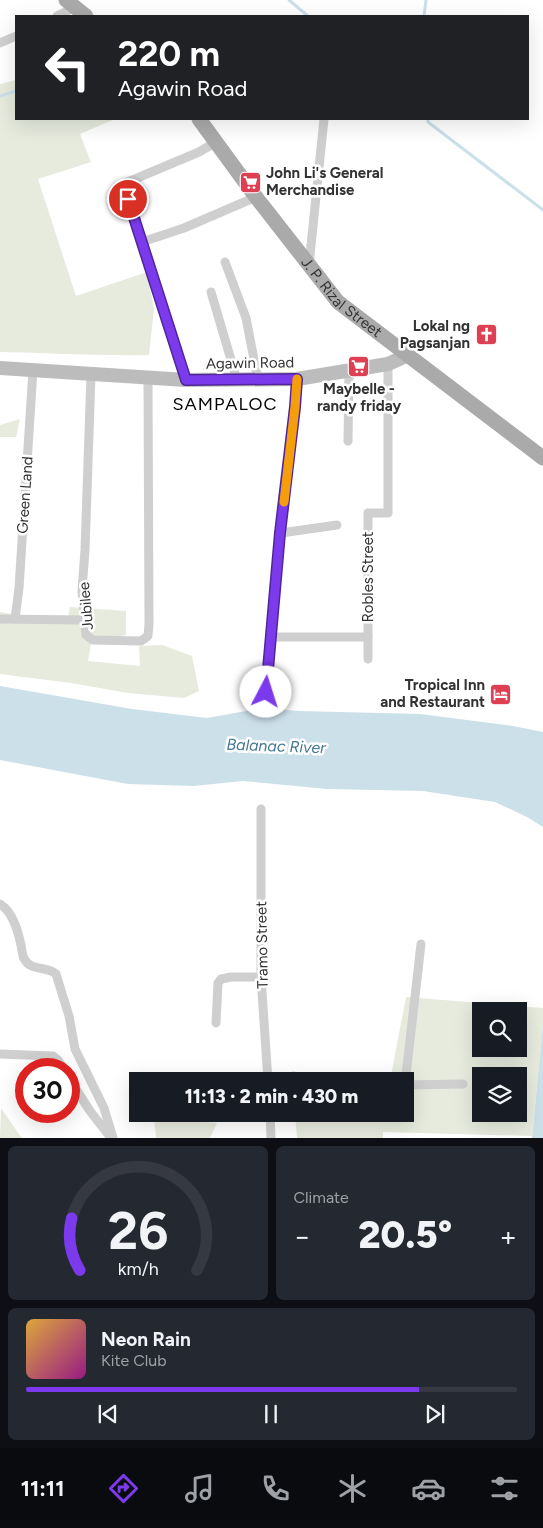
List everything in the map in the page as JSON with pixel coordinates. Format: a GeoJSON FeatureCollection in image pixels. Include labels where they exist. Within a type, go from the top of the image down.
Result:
{"type":"FeatureCollection","features":[{"type":"Feature","properties":{"kind":"main road","name":"J. P. Rizal Street"},"geometry":{"type":"LineString","coordinates":[[200,120],[338,302],[543,458]]}},
{"type":"Feature","properties":{"kind":"street"},"geometry":{"type":"LineString","coordinates":[[59,15],[75,8]]}},
{"type":"Feature","properties":{"kind":"street"},"geometry":{"type":"LineString","coordinates":[[0,43],[15,36]]}},
{"type":"Feature","properties":{"kind":"street"},"geometry":{"type":"LineString","coordinates":[[309,266],[324,120]]}},
{"type":"Feature","properties":{"kind":"street"},"geometry":{"type":"LineString","coordinates":[[186,380],[123,184],[200,152],[216,142]]}},
{"type":"Feature","properties":{"kind":"street"},"geometry":{"type":"LineString","coordinates":[[142,242],[184,228],[256,196]]}},
{"type":"Feature","properties":{"kind":"street"},"geometry":{"type":"LineString","coordinates":[[225,262],[246,318],[258,380]]}},
{"type":"Feature","properties":{"kind":"street"},"geometry":{"type":"LineString","coordinates":[[211,292],[237,380]]}},
{"type":"Feature","properties":{"kind":"street","name":"Agawin Road"},"geometry":{"type":"LineString","coordinates":[[0,368],[186,380],[297,379],[388,364],[408,354]]}},
{"type":"Feature","properties":{"kind":"street","name":"Robles Street"},"geometry":{"type":"LineString","coordinates":[[368,659],[368,513],[388,513],[388,364]]}},
{"type":"Feature","properties":{"kind":"street","name":"Green Land"},"geometry":{"type":"LineString","coordinates":[[15,619],[20,578],[33,370]]}},
{"type":"Feature","properties":{"kind":"street"},"geometry":{"type":"LineString","coordinates":[[348,441],[349,370]]}},
{"type":"Feature","properties":{"kind":"street","name":"Jubilee"},"geometry":{"type":"LineString","coordinates":[[91,375],[82,591],[86,635],[93,640],[141,641],[148,636],[148,378]]}},
{"type":"Feature","properties":{"kind":"street"},"geometry":{"type":"LineString","coordinates":[[266,692],[280,533],[297,379]]}},
{"type":"Feature","properties":{"kind":"street"},"geometry":{"type":"LineString","coordinates":[[280,533],[337,525]]}},
{"type":"Feature","properties":{"kind":"street"},"geometry":{"type":"LineString","coordinates":[[0,619],[84,620]]}},
{"type":"Feature","properties":{"kind":"street"},"geometry":{"type":"LineString","coordinates":[[270,637],[368,637]]}},
{"type":"Feature","properties":{"kind":"street","name":"Tramo Street"},"geometry":{"type":"LineString","coordinates":[[260,809],[261,977],[267,1072]]}},
{"type":"Feature","properties":{"kind":"street"},"geometry":{"type":"LineString","coordinates":[[0,904],[6,909],[17,929],[24,960],[31,965],[52,970],[56,974],[69,1016],[75,1049],[104,1108],[112,1138]]}},
{"type":"Feature","properties":{"kind":"street"},"geometry":{"type":"LineString","coordinates":[[406,1072],[421,944]]}},
{"type":"Feature","properties":{"kind":"street"},"geometry":{"type":"LineString","coordinates":[[216,1023],[218,982],[221,979],[231,977],[261,977]]}},
{"type":"Feature","properties":{"kind":"street"},"geometry":{"type":"LineString","coordinates":[[0,1054],[53,1056],[56,1058]]}},
{"type":"Feature","properties":{"kind":"street"},"geometry":{"type":"LineString","coordinates":[[414,1084],[463,1084]]}},
{"type":"Feature","properties":{"kind":"street"},"geometry":{"type":"LineString","coordinates":[[80,1095],[112,1138]]}},
{"type":"Feature","properties":{"kind":"street"},"geometry":{"type":"LineString","coordinates":[[270,1122],[271,1138]]}},
{"type":"Feature","properties":{"kind":"shaded area"},"geometry":{"type":"Polygon","coordinates":[[[15,80],[15,120],[113,120],[80,134],[91,162],[38,179],[76,296],[147,272],[154,309],[149,355],[0,352],[0,84],[15,80]]]}},
{"type":"Feature","properties":{"kind":"shaded area"},"geometry":{"type":"Polygon","coordinates":[[[20,419],[16,437],[0,437],[0,425],[20,419]]]}},
{"type":"Feature","properties":{"kind":"shaded area"},"geometry":{"type":"Polygon","coordinates":[[[70,607],[126,611],[126,635],[91,644],[88,661],[140,666],[139,646],[162,645],[192,656],[199,691],[184,698],[128,693],[71,683],[0,674],[0,612],[67,624],[70,607]]]}},
{"type":"Feature","properties":{"kind":"shaded area"},"geometry":{"type":"Polygon","coordinates":[[[406,997],[472,1002],[472,1057],[527,1057],[527,1007],[543,1008],[532,1136],[383,1132],[383,1138],[297,1138],[296,1122],[414,1122],[414,1072],[392,1072],[406,997]]]}},
{"type":"Feature","properties":{"kind":"shaded area"},"geometry":{"type":"Polygon","coordinates":[[[1,1108],[21,1137],[22,1138],[0,1138],[1,1108]]]}},
{"type":"Feature","properties":{"kind":"shaded area"},"geometry":{"type":"Polygon","coordinates":[[[154,1122],[217,1123],[210,1138],[156,1138],[154,1122]]]}},
{"type":"Feature","properties":{"kind":"water","name":"Balanac River"},"geometry":{"type":"Polygon","coordinates":[[[0,686],[132,709],[207,718],[263,708],[300,711],[420,714],[513,726],[543,732],[543,827],[495,802],[423,791],[327,789],[243,781],[193,786],[128,784],[0,760],[0,686]]]}},
{"type":"Feature","properties":{"kind":"water"},"geometry":{"type":"Polygon","coordinates":[[[543,1024],[543,1138],[532,1138],[543,1024]]]}},
{"type":"Feature","properties":{"kind":"waterway"},"geometry":{"type":"LineString","coordinates":[[289,0],[307,15]]}},
{"type":"Feature","properties":{"kind":"waterway"},"geometry":{"type":"LineString","coordinates":[[424,15],[426,0]]}},
{"type":"Feature","properties":{"kind":"waterway"},"geometry":{"type":"LineString","coordinates":[[0,96],[15,91]]}},
{"type":"Feature","properties":{"kind":"waterway"},"geometry":{"type":"LineString","coordinates":[[428,120],[428,122],[543,210]]}},
{"type":"Feature","properties":{"kind":"slow traffic"},"geometry":{"type":"LineString","coordinates":[[284,502],[297,379]]}},
{"type":"Feature","properties":{"kind":"place","name":"John Li's General Merchandise"},"geometry":{"type":"Point","coordinates":[250,182]}},
{"type":"Feature","properties":{"kind":"place","name":"Lokal ng Pagsanjan"},"geometry":{"type":"Point","coordinates":[486,335]}},
{"type":"Feature","properties":{"kind":"place","name":"Maybelle - randy friday"},"geometry":{"type":"Point","coordinates":[359,366]}},
{"type":"Feature","properties":{"kind":"place","name":"Tropical Inn and Restaurant"},"geometry":{"type":"Point","coordinates":[501,694]}},
{"type":"Feature","properties":{"kind":"district","name":"SAMPALOC"},"geometry":{"type":"Point","coordinates":[225,404]}},
{"type":"Feature","properties":{"kind":"route"},"geometry":{"type":"LineString","coordinates":[[128,199],[186,380],[297,379],[280,533],[266,692]]}}]}
